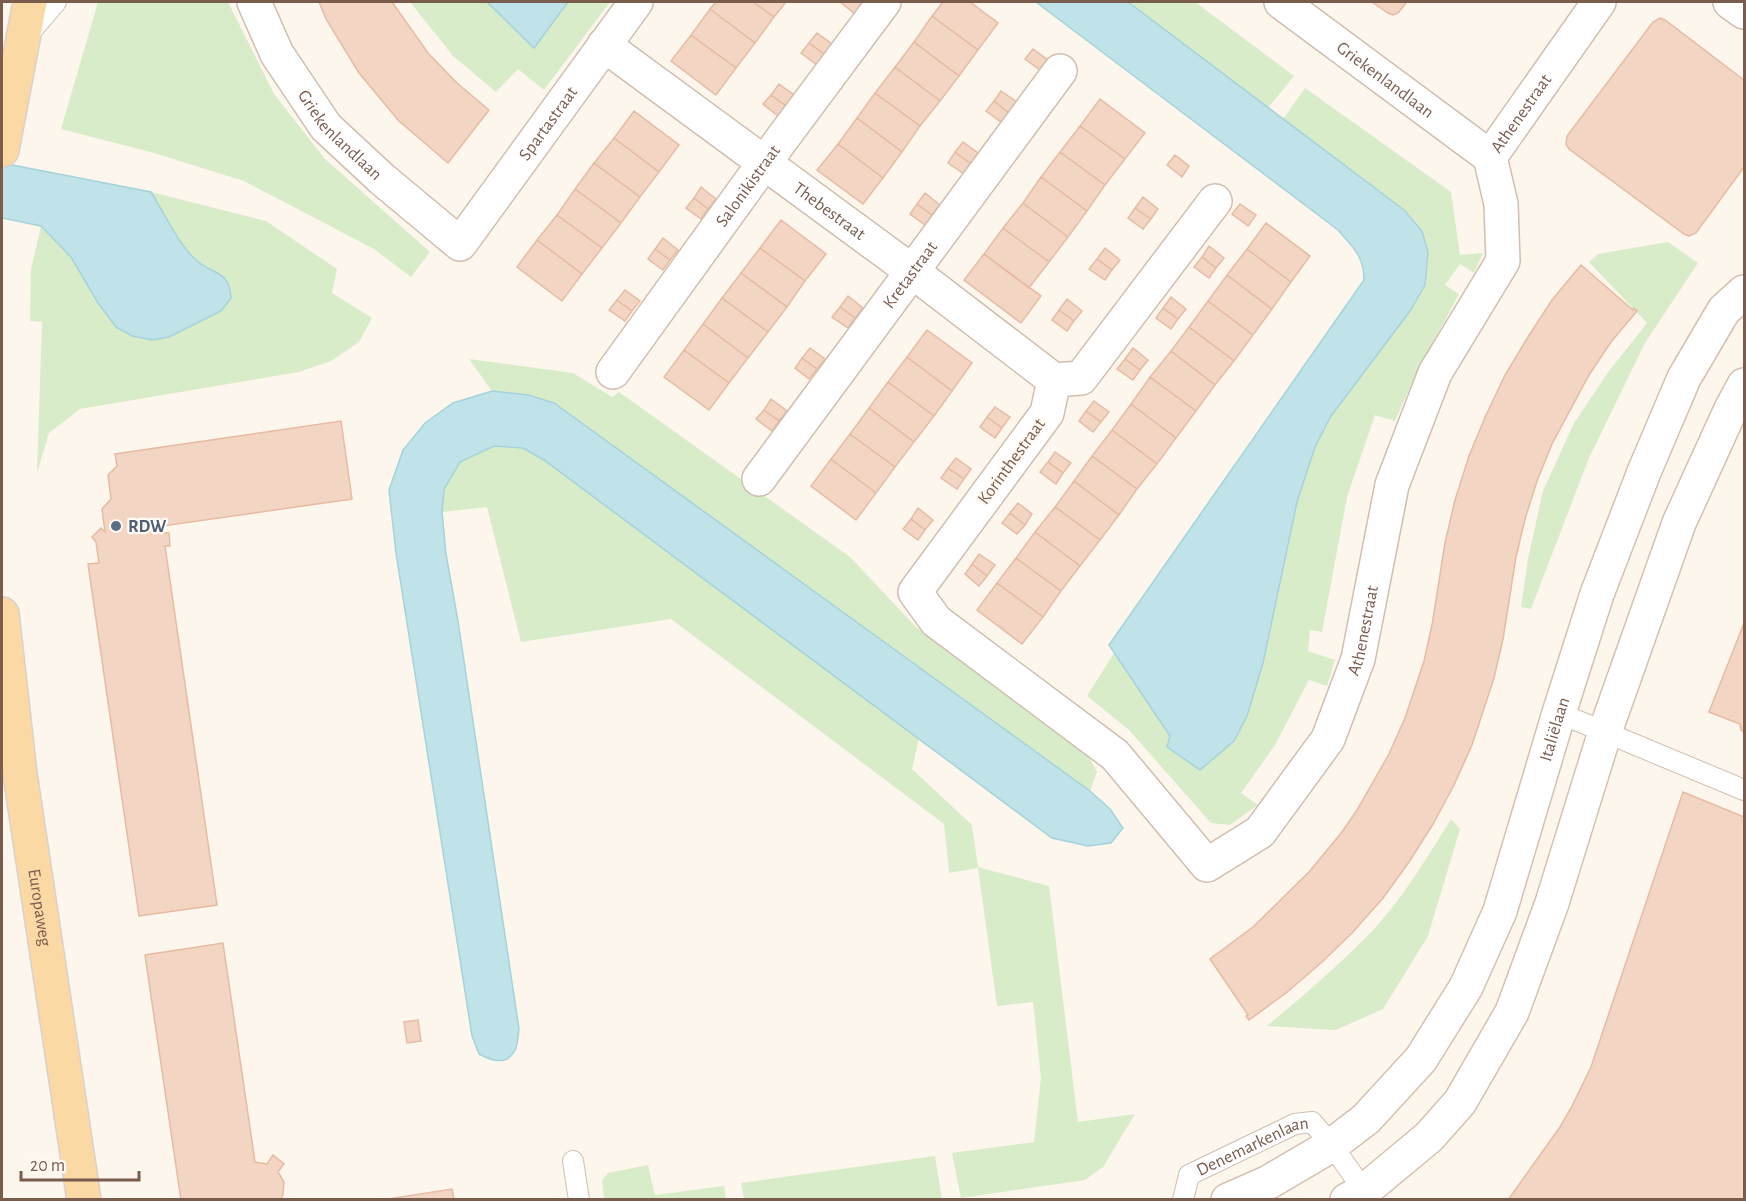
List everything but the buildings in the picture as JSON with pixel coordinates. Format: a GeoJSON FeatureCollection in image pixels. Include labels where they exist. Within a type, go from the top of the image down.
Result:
{"type":"FeatureCollection","features":[{"type":"Feature","properties":{"kind":"main road"},"geometry":{"type":"LineString","coordinates":[[2,150],[30,2]]}},
{"type":"Feature","properties":{"kind":"main road","name":"Europaweg"},"geometry":{"type":"LineString","coordinates":[[2,614],[20,774],[84,1200]]}},
{"type":"Feature","properties":{"kind":"street","name":"Griekenlandlaan"},"geometry":{"type":"LineString","coordinates":[[254,2],[277,54],[326,127],[382,179],[460,244]]}},
{"type":"Feature","properties":{"kind":"street","name":"Spartastraat"},"geometry":{"type":"LineString","coordinates":[[460,244],[636,2]]}},
{"type":"Feature","properties":{"kind":"street","name":"Salonikistraat"},"geometry":{"type":"LineString","coordinates":[[613,372],[884,2]]}},
{"type":"Feature","properties":{"kind":"street","name":"Griekenlandlaan"},"geometry":{"type":"LineString","coordinates":[[1281,2],[1490,157]]}},
{"type":"Feature","properties":{"kind":"street","name":"Athenestraat"},"geometry":{"type":"LineString","coordinates":[[915,592],[936,621],[1115,755],[1208,865],[1260,832],[1328,739],[1358,659],[1392,485],[1435,373],[1503,261],[1501,204],[1490,157],[1599,2]]}},
{"type":"Feature","properties":{"kind":"street"},"geometry":{"type":"LineString","coordinates":[[1730,2],[1744,12]]}},
{"type":"Feature","properties":{"kind":"street","name":"Thebestraat"},"geometry":{"type":"LineString","coordinates":[[604,45],[913,272],[1054,380]]}},
{"type":"Feature","properties":{"kind":"street","name":"Kretastraat"},"geometry":{"type":"LineString","coordinates":[[759,479],[1060,71]]}},
{"type":"Feature","properties":{"kind":"street"},"geometry":{"type":"LineString","coordinates":[[1054,380],[1081,378],[1215,201]]}},
{"type":"Feature","properties":{"kind":"street","name":"Italiëlaan"},"geometry":{"type":"LineString","coordinates":[[1332,1145],[1366,1119],[1421,1059],[1466,987],[1500,911],[1559,713],[1602,583],[1644,472],[1684,378],[1724,310],[1744,292]]}},
{"type":"Feature","properties":{"kind":"street","name":"Korinthestraat"},"geometry":{"type":"LineString","coordinates":[[915,592],[1047,413],[1054,380]]}},
{"type":"Feature","properties":{"kind":"street"},"geometry":{"type":"LineString","coordinates":[[1356,1195],[1429,1137],[1460,1102],[1512,1012],[1552,903],[1605,732],[1679,524],[1744,385]]}},
{"type":"Feature","properties":{"kind":"street","name":"Denemarkenlaan"},"geometry":{"type":"LineString","coordinates":[[1228,1200],[1269,1182],[1332,1145]]}},
{"type":"Feature","properties":{"kind":"lane"},"geometry":{"type":"LineString","coordinates":[[21,44],[56,2]]}},
{"type":"Feature","properties":{"kind":"lane"},"geometry":{"type":"LineString","coordinates":[[1559,713],[1744,790]]}},
{"type":"Feature","properties":{"kind":"lane","name":"Denemarkenlaan"},"geometry":{"type":"LineString","coordinates":[[1183,1200],[1189,1175],[1295,1124],[1311,1122],[1332,1145],[1356,1195]]}},
{"type":"Feature","properties":{"kind":"lane"},"geometry":{"type":"LineString","coordinates":[[573,1161],[579,1200]]}},
{"type":"Feature","properties":{"kind":"green space"},"geometry":{"type":"Polygon","coordinates":[[[98,2],[228,2],[274,94],[325,159],[430,252],[411,277],[374,249],[244,181],[154,153],[61,129],[98,2]]]}},
{"type":"Feature","properties":{"kind":"green space"},"geometry":{"type":"Polygon","coordinates":[[[410,2],[487,2],[534,47],[568,2],[610,2],[544,90],[518,69],[496,92],[453,56],[410,2]]]}},
{"type":"Feature","properties":{"kind":"green space"},"geometry":{"type":"Polygon","coordinates":[[[1128,2],[1195,2],[1294,76],[1268,108],[1128,2]]]}},
{"type":"Feature","properties":{"kind":"green space"},"geometry":{"type":"Polygon","coordinates":[[[1305,88],[1451,192],[1460,255],[1483,253],[1474,273],[1460,264],[1445,285],[1459,294],[1415,376],[1395,421],[1375,415],[1347,497],[1322,632],[1310,630],[1308,651],[1335,660],[1327,686],[1309,680],[1275,745],[1241,793],[1258,805],[1230,825],[1211,823],[1129,730],[1087,696],[1114,653],[1170,736],[1168,747],[1200,770],[1315,447],[1331,416],[1358,380],[1422,231],[1404,210],[1283,119],[1305,88]]]}},
{"type":"Feature","properties":{"kind":"green space"},"geometry":{"type":"Polygon","coordinates":[[[151,192],[266,221],[337,269],[332,293],[372,318],[359,342],[331,361],[299,372],[80,409],[49,433],[37,473],[42,322],[30,321],[31,269],[41,226],[71,257],[98,303],[116,327],[132,336],[153,340],[231,298],[227,282],[189,253],[151,192]]]}},
{"type":"Feature","properties":{"kind":"green space"},"geometry":{"type":"Polygon","coordinates":[[[1668,242],[1698,263],[1645,343],[1589,458],[1531,609],[1521,607],[1528,559],[1543,491],[1574,423],[1609,371],[1647,323],[1589,262],[1598,254],[1668,242]]]}},
{"type":"Feature","properties":{"kind":"green space"},"geometry":{"type":"Polygon","coordinates":[[[469,359],[573,373],[612,397],[619,392],[850,557],[916,627],[1089,757],[1097,772],[1090,791],[554,403],[528,395],[492,391],[469,359]]]}},
{"type":"Feature","properties":{"kind":"green space"},"geometry":{"type":"Polygon","coordinates":[[[494,446],[523,448],[544,460],[919,738],[912,769],[972,825],[978,867],[1049,886],[1078,1122],[1135,1114],[1103,1167],[1085,1180],[961,1198],[952,1153],[1034,1142],[1041,1078],[1033,1002],[997,1006],[978,868],[949,873],[944,824],[671,619],[521,642],[487,507],[442,512],[443,489],[460,462],[494,446]]]}},
{"type":"Feature","properties":{"kind":"green space"},"geometry":{"type":"Polygon","coordinates":[[[1451,819],[1460,829],[1428,936],[1383,1009],[1336,1030],[1267,1026],[1309,991],[1375,928],[1406,889],[1451,819]]]}},
{"type":"Feature","properties":{"kind":"green space"},"geometry":{"type":"Polygon","coordinates":[[[935,1156],[942,1199],[744,1199],[741,1183],[935,1156]]]}},
{"type":"Feature","properties":{"kind":"green space"},"geometry":{"type":"Polygon","coordinates":[[[648,1165],[655,1195],[724,1186],[726,1199],[604,1199],[602,1180],[608,1173],[648,1165]]]}},
{"type":"Feature","properties":{"kind":"water"},"geometry":{"type":"Polygon","coordinates":[[[487,2],[568,2],[534,48],[487,2]]]}},
{"type":"Feature","properties":{"kind":"water"},"geometry":{"type":"Polygon","coordinates":[[[1036,2],[1128,2],[1404,210],[1422,231],[1428,252],[1425,285],[1410,311],[1331,416],[1315,447],[1297,502],[1263,663],[1247,716],[1234,741],[1200,770],[1167,747],[1170,736],[1109,645],[1364,280],[1362,264],[1357,252],[1338,230],[1036,2]]]}},
{"type":"Feature","properties":{"kind":"water"},"geometry":{"type":"Polygon","coordinates":[[[2,163],[151,192],[189,253],[227,282],[231,298],[221,311],[169,337],[153,340],[132,336],[116,327],[98,303],[71,257],[41,226],[2,218],[2,163]]]}},
{"type":"Feature","properties":{"kind":"water"},"geometry":{"type":"Polygon","coordinates":[[[492,391],[528,395],[554,403],[1090,791],[1110,809],[1123,828],[1111,843],[1088,846],[1052,838],[544,460],[523,448],[494,446],[460,462],[444,489],[442,512],[446,554],[519,1029],[515,1050],[507,1059],[498,1061],[479,1054],[472,1036],[396,553],[389,490],[403,450],[425,423],[453,403],[492,391]]]}},
{"type":"Feature","properties":{"kind":"place","name":"RDW"},"geometry":{"type":"Point","coordinates":[116,526]}}]}
